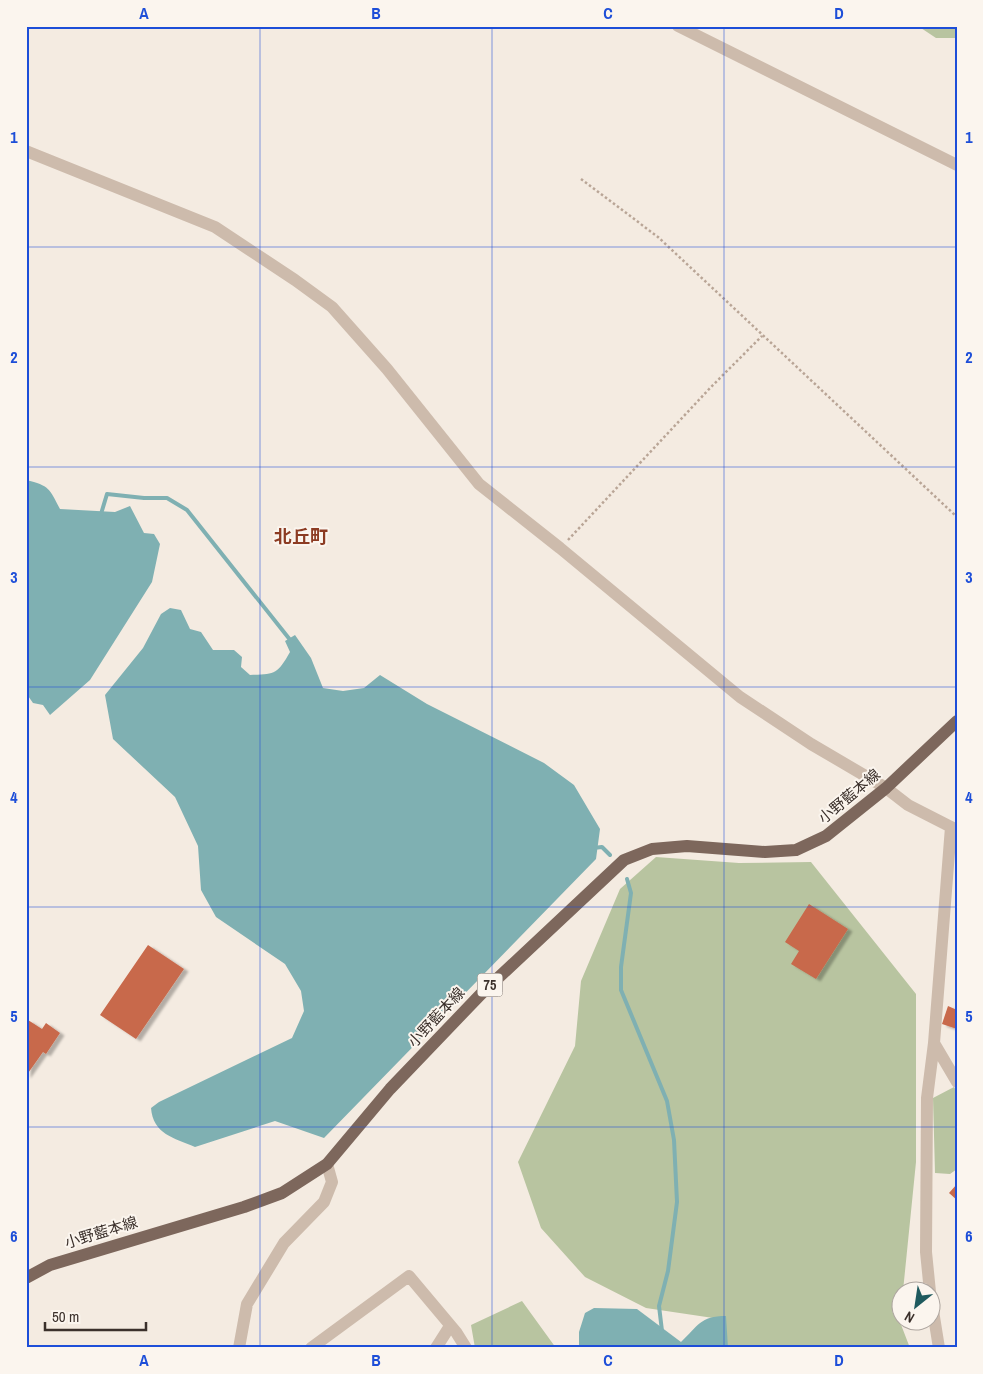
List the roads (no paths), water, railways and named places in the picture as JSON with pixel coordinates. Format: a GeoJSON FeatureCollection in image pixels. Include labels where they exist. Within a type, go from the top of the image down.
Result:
{"type":"FeatureCollection","features":[{"type":"Feature","properties":{"kind":"main road","name":"小野藍本線"},"geometry":{"type":"LineString","coordinates":[[26,1278],[50,1265],[244,1207],[282,1193],[327,1164],[390,1089],[481,994],[624,860],[652,848],[687,846],[765,852],[796,850],[826,836],[886,788],[957,722]]}},
{"type":"Feature","properties":{"kind":"street"},"geometry":{"type":"LineString","coordinates":[[678,26],[957,165]]}},
{"type":"Feature","properties":{"kind":"street"},"geometry":{"type":"LineString","coordinates":[[26,151],[215,227],[325,301],[387,369],[479,484],[560,548],[740,697],[811,744],[886,788],[908,805],[954,828],[927,1098],[926,1252],[929,1282]]}},
{"type":"Feature","properties":{"kind":"street"},"geometry":{"type":"LineString","coordinates":[[934,1043],[957,1082]]}},
{"type":"Feature","properties":{"kind":"street"},"geometry":{"type":"LineString","coordinates":[[239,1348],[247,1304],[284,1244],[324,1202],[332,1182],[327,1164]]}},
{"type":"Feature","properties":{"kind":"street"},"geometry":{"type":"LineString","coordinates":[[311,1348],[409,1276],[447,1331],[466,1348]]}},
{"type":"Feature","properties":{"kind":"street"},"geometry":{"type":"LineString","coordinates":[[426,1348],[447,1331]]}},
{"type":"Feature","properties":{"kind":"street"},"geometry":{"type":"LineString","coordinates":[[436,1348],[447,1331]]}},
{"type":"Feature","properties":{"kind":"street"},"geometry":{"type":"LineString","coordinates":[[937,1332],[940,1348]]}},
{"type":"Feature","properties":{"kind":"water"},"geometry":{"type":"Polygon","coordinates":[[[26,480],[40,484],[48,489],[60,509],[115,512],[130,506],[144,533],[154,534],[160,544],[152,582],[90,680],[50,715],[43,705],[33,703],[26,693],[26,480]]]}},
{"type":"Feature","properties":{"kind":"water"},"geometry":{"type":"Polygon","coordinates":[[[170,608],[181,610],[190,629],[201,632],[213,650],[234,650],[242,657],[241,667],[250,675],[270,673],[278,669],[290,652],[285,641],[295,635],[311,658],[323,688],[343,691],[364,688],[380,675],[427,704],[544,763],[574,785],[600,829],[596,859],[324,1138],[275,1121],[195,1147],[166,1134],[156,1124],[153,1117],[151,1108],[159,1102],[292,1038],[304,1011],[301,991],[285,964],[216,917],[201,890],[198,846],[175,797],[113,739],[105,695],[143,648],[161,614],[170,608]]]}},
{"type":"Feature","properties":{"kind":"water"},"geometry":{"type":"Polygon","coordinates":[[[594,1308],[637,1309],[681,1342],[705,1320],[717,1316],[726,1316],[728,1348],[579,1348],[579,1332],[585,1313],[594,1308]]]}},
{"type":"Feature","properties":{"kind":"waterway"},"geometry":{"type":"LineString","coordinates":[[101,514],[107,494],[144,498],[167,498],[187,510],[291,641]]}},
{"type":"Feature","properties":{"kind":"waterway"},"geometry":{"type":"LineString","coordinates":[[593,848],[602,847],[610,855]]}},
{"type":"Feature","properties":{"kind":"waterway"},"geometry":{"type":"LineString","coordinates":[[627,879],[631,893],[621,967],[621,990],[667,1101],[674,1140],[677,1202],[668,1271],[659,1306],[662,1331]]}},
{"type":"Feature","properties":{"kind":"district","name":"北丘町"},"geometry":{"type":"Point","coordinates":[301,536]}}]}
